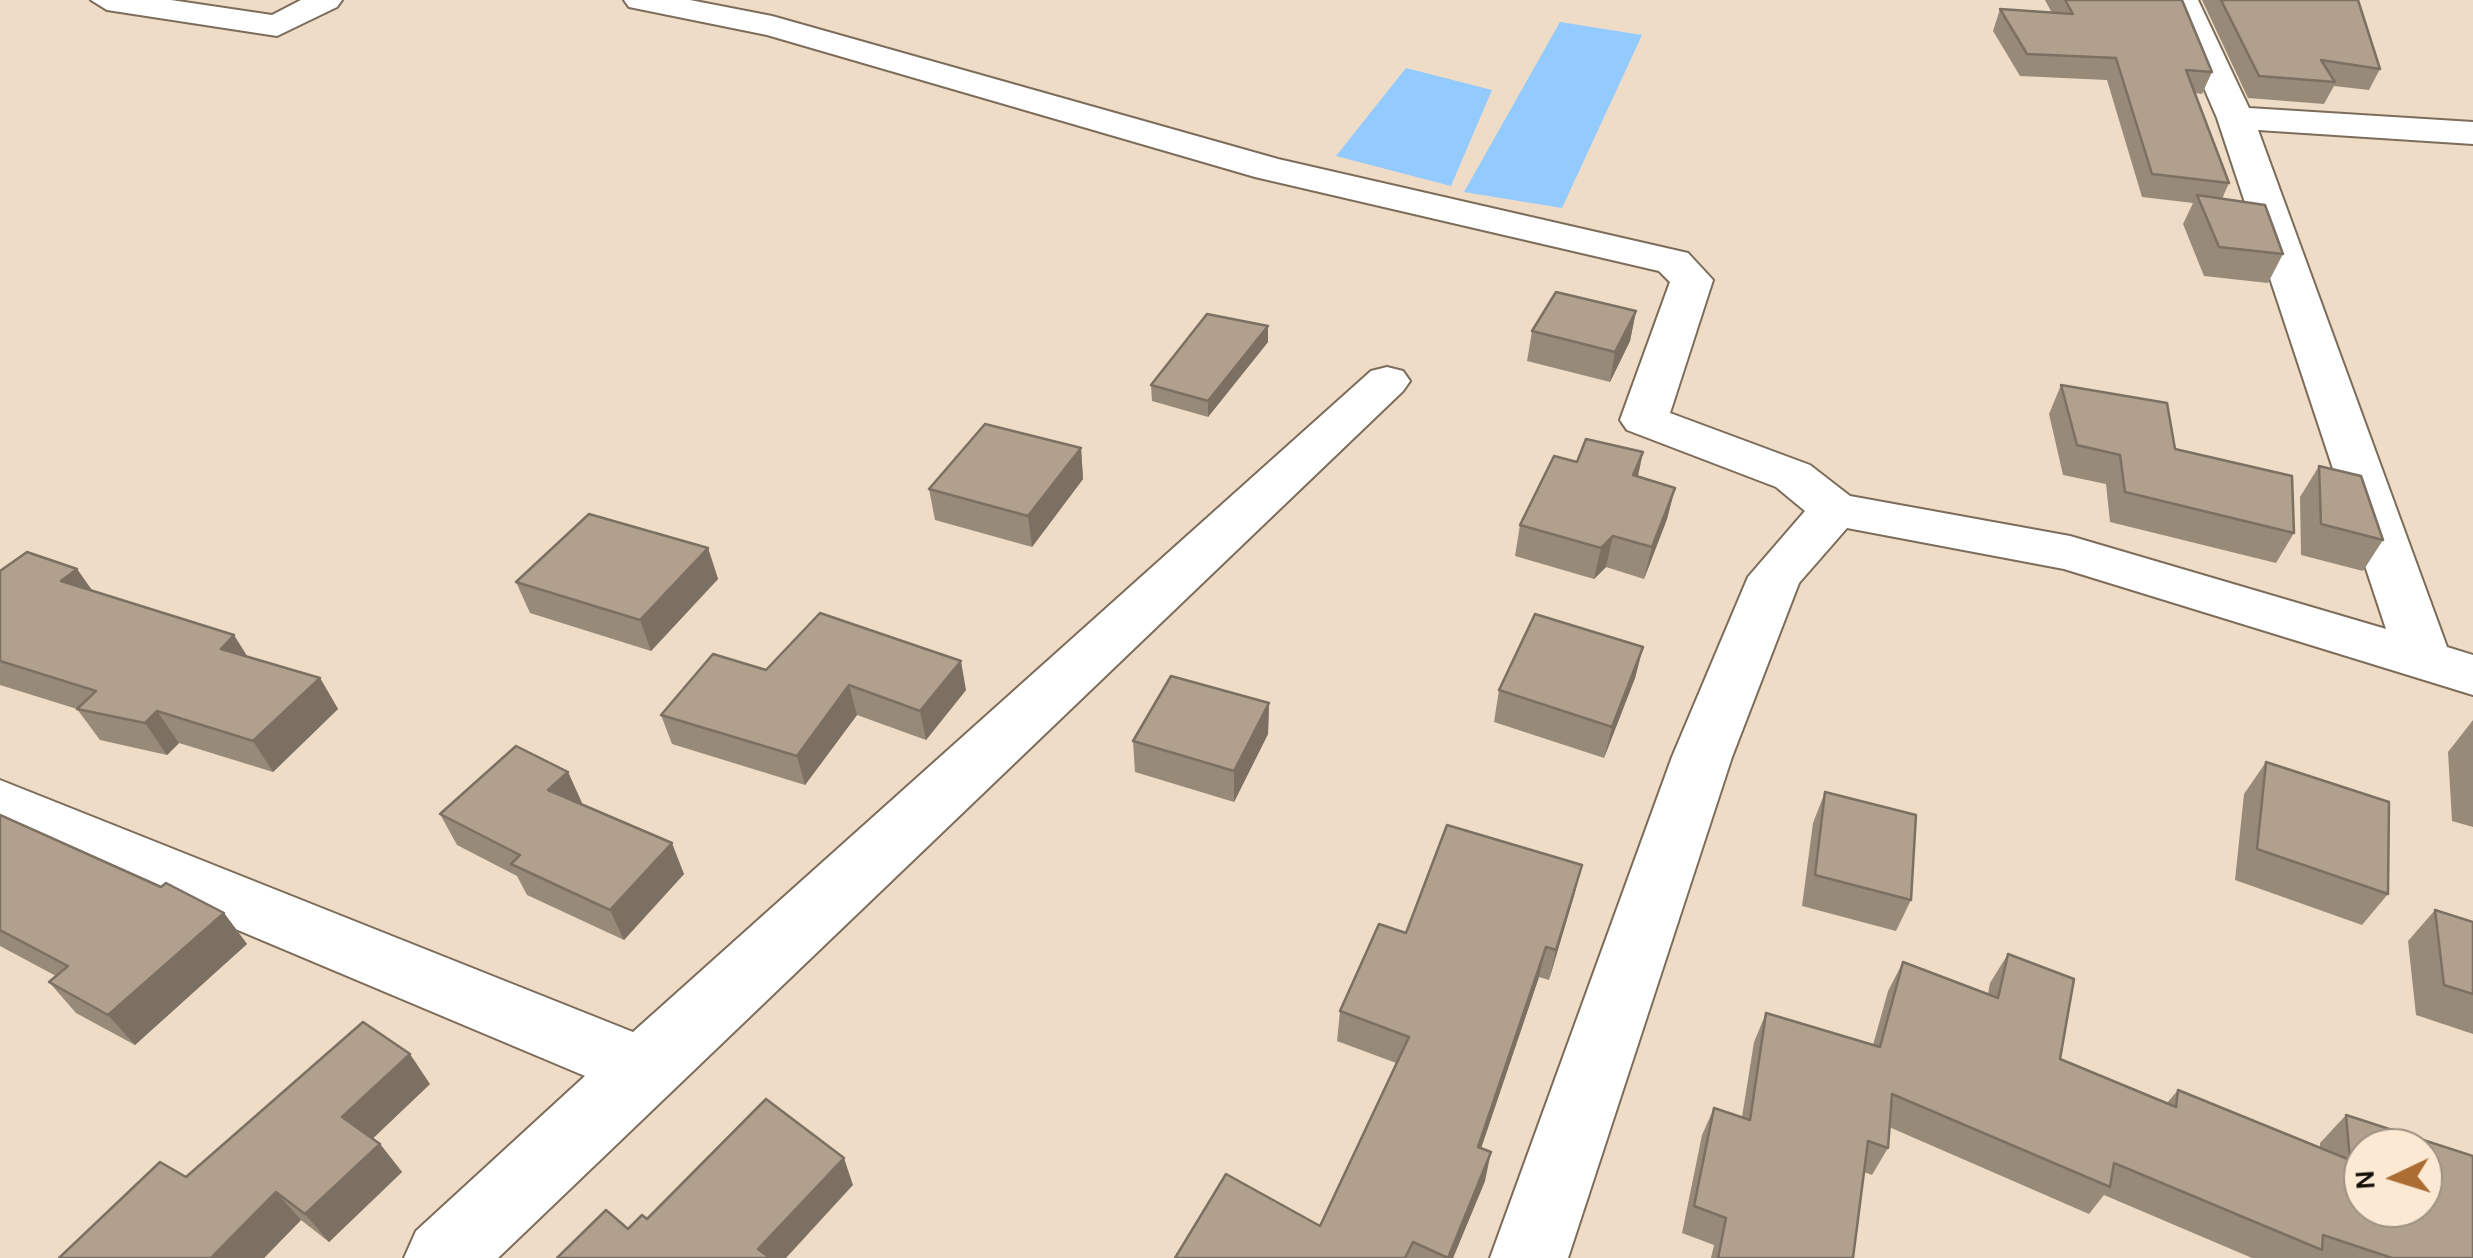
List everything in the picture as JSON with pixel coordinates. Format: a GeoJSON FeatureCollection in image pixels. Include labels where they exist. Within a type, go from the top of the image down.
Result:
{"type":"FeatureCollection","features":[{"type":"Feature","properties":{"kind":"street"},"geometry":{"type":"LineString","coordinates":[[107,0],[278,26],[326,0]]}},
{"type":"Feature","properties":{"kind":"street"},"geometry":{"type":"LineString","coordinates":[[640,0],[772,26],[1269,169],[1673,262],[1692,280],[1644,420],[1793,476],[1834,510],[2070,553],[2449,669]]}},
{"type":"Feature","properties":{"kind":"street"},"geometry":{"type":"LineString","coordinates":[[2182,0],[2235,118],[2449,669]]}},
{"type":"Feature","properties":{"kind":"street"},"geometry":{"type":"LineString","coordinates":[[2235,118],[2473,133]]}},
{"type":"Feature","properties":{"kind":"street"},"geometry":{"type":"LineString","coordinates":[[443,1258],[643,1068],[1387,381]]}},
{"type":"Feature","properties":{"kind":"street"},"geometry":{"type":"LineString","coordinates":[[1529,1258],[1702,757],[1775,577],[1834,510]]}},
{"type":"Feature","properties":{"kind":"street"},"geometry":{"type":"LineString","coordinates":[[0,804],[643,1068]]}},
{"type":"Feature","properties":{"kind":"water"},"geometry":{"type":"Polygon","coordinates":[[[1560,22],[1642,35],[1562,208],[1464,192],[1560,22]]]}},
{"type":"Feature","properties":{"kind":"water"},"geometry":{"type":"Polygon","coordinates":[[[1406,68],[1492,90],[1451,186],[1336,156],[1406,68]]]}},
{"type":"Feature","properties":{"kind":"building"},"geometry":{"type":"Polygon","coordinates":[[[2065,0],[2182,0],[2212,72],[2186,70],[2229,183],[2152,174],[2116,58],[2027,54],[2000,9],[2073,14],[2065,0]]]}},
{"type":"Feature","properties":{"kind":"building"},"geometry":{"type":"Polygon","coordinates":[[[2221,0],[2358,0],[2380,69],[2321,60],[2335,82],[2259,76],[2221,0]]]}},
{"type":"Feature","properties":{"kind":"building"},"geometry":{"type":"Polygon","coordinates":[[[2197,195],[2265,205],[2283,254],[2219,247],[2197,195]]]}},
{"type":"Feature","properties":{"kind":"building"},"geometry":{"type":"Polygon","coordinates":[[[1556,292],[1636,311],[1615,352],[1532,331],[1556,292]]]}},
{"type":"Feature","properties":{"kind":"building"},"geometry":{"type":"Polygon","coordinates":[[[1207,314],[1268,326],[1208,401],[1151,385],[1207,314]]]}},
{"type":"Feature","properties":{"kind":"building"},"geometry":{"type":"Polygon","coordinates":[[[2061,385],[2167,403],[2175,449],[2292,476],[2294,533],[2125,492],[2120,455],[2077,445],[2061,385]]]}},
{"type":"Feature","properties":{"kind":"building"},"geometry":{"type":"Polygon","coordinates":[[[985,424],[1081,448],[1028,516],[929,489],[985,424]]]}},
{"type":"Feature","properties":{"kind":"building"},"geometry":{"type":"Polygon","coordinates":[[[1586,439],[1643,452],[1633,475],[1675,488],[1652,547],[1613,536],[1601,548],[1520,525],[1554,456],[1577,462],[1586,439]]]}},
{"type":"Feature","properties":{"kind":"building"},"geometry":{"type":"Polygon","coordinates":[[[2319,466],[2361,476],[2383,540],[2321,524],[2319,466]]]}},
{"type":"Feature","properties":{"kind":"building"},"geometry":{"type":"Polygon","coordinates":[[[589,514],[708,548],[640,620],[516,582],[589,514]]]}},
{"type":"Feature","properties":{"kind":"building"},"geometry":{"type":"Polygon","coordinates":[[[27,552],[77,569],[61,581],[234,635],[221,649],[320,678],[253,741],[157,711],[145,723],[77,709],[96,691],[0,661],[0,571],[27,552]]]}},
{"type":"Feature","properties":{"kind":"building"},"geometry":{"type":"Polygon","coordinates":[[[820,613],[961,661],[920,711],[849,685],[797,756],[661,715],[713,654],[766,670],[820,613]]]}},
{"type":"Feature","properties":{"kind":"building"},"geometry":{"type":"Polygon","coordinates":[[[1535,614],[1643,647],[1612,727],[1499,690],[1535,614]]]}},
{"type":"Feature","properties":{"kind":"building"},"geometry":{"type":"Polygon","coordinates":[[[1171,676],[1269,703],[1234,771],[1133,741],[1171,676]]]}},
{"type":"Feature","properties":{"kind":"building"},"geometry":{"type":"Polygon","coordinates":[[[516,746],[568,772],[548,790],[672,843],[610,910],[511,864],[520,855],[440,814],[516,746]]]}},
{"type":"Feature","properties":{"kind":"building"},"geometry":{"type":"Polygon","coordinates":[[[2266,762],[2389,802],[2388,894],[2257,849],[2266,762]]]}},
{"type":"Feature","properties":{"kind":"building"},"geometry":{"type":"Polygon","coordinates":[[[1825,792],[1916,815],[1911,900],[1815,875],[1825,792]]]}},
{"type":"Feature","properties":{"kind":"building"},"geometry":{"type":"Polygon","coordinates":[[[0,815],[161,887],[166,883],[224,913],[108,1015],[49,982],[68,966],[0,930],[0,815]]]}},
{"type":"Feature","properties":{"kind":"building"},"geometry":{"type":"Polygon","coordinates":[[[1447,825],[1582,865],[1556,950],[1546,947],[1478,1147],[1491,1152],[1448,1258],[1413,1242],[1405,1258],[1175,1258],[1226,1174],[1320,1226],[1409,1037],[1340,1011],[1379,924],[1406,933],[1447,825]]]}},
{"type":"Feature","properties":{"kind":"building"},"geometry":{"type":"Polygon","coordinates":[[[2435,910],[2473,922],[2473,994],[2444,985],[2435,910]]]}},
{"type":"Feature","properties":{"kind":"building"},"geometry":{"type":"Polygon","coordinates":[[[2008,954],[2074,979],[2060,1059],[2176,1107],[2178,1090],[2343,1157],[2343,1228],[2443,1228],[2443,1146],[2473,1156],[2473,1258],[2392,1258],[2323,1235],[2322,1250],[2114,1163],[2110,1187],[1892,1094],[1888,1148],[1868,1141],[1853,1258],[1718,1258],[1726,1218],[1694,1206],[1714,1108],[1750,1120],[1766,1013],[1880,1047],[1903,962],[1998,998],[2008,954]]]}},
{"type":"Feature","properties":{"kind":"building"},"geometry":{"type":"Polygon","coordinates":[[[363,1022],[410,1054],[342,1117],[380,1144],[305,1214],[276,1192],[211,1258],[59,1258],[160,1162],[186,1177],[363,1022]]]}},
{"type":"Feature","properties":{"kind":"building"},"geometry":{"type":"Polygon","coordinates":[[[766,1099],[844,1158],[758,1249],[770,1258],[557,1258],[606,1210],[628,1229],[642,1215],[647,1219],[766,1099]]]}},
{"type":"Feature","properties":{"kind":"building"},"geometry":{"type":"Polygon","coordinates":[[[2346,1115],[2386,1128],[2347,1128],[2346,1115]]]}}]}
